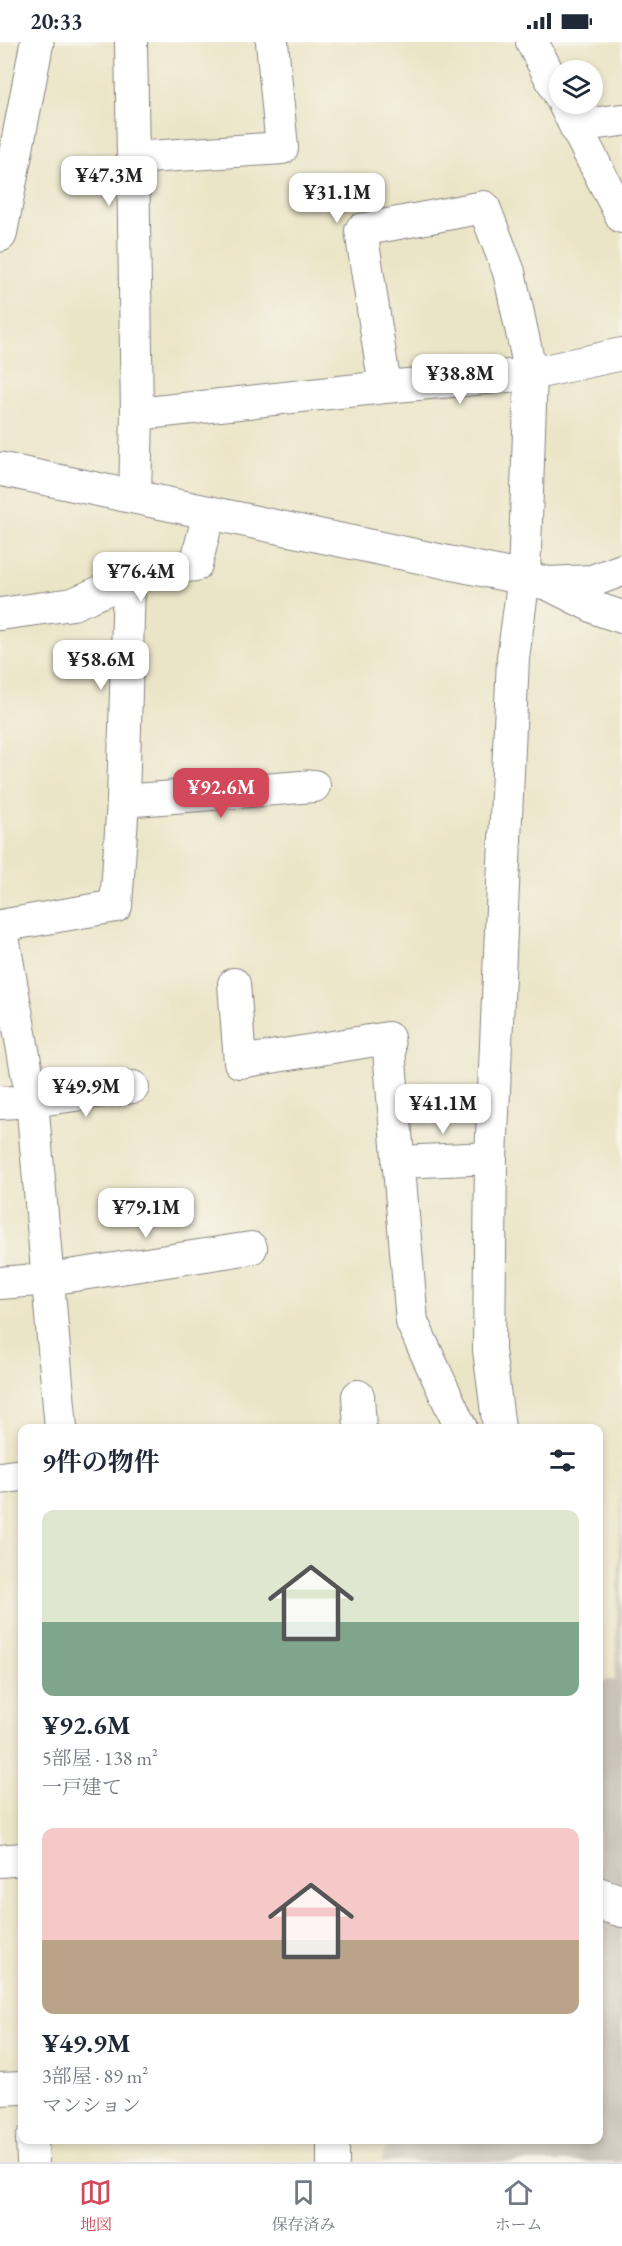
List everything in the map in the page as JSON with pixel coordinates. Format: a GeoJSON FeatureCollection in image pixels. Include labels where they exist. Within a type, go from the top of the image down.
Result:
{"type":"FeatureCollection","features":[{"type":"Feature","properties":{"kind":"street"},"geometry":{"type":"LineString","coordinates":[[0,235],[37,42]]}},
{"type":"Feature","properties":{"kind":"street"},"geometry":{"type":"LineString","coordinates":[[132,42],[137,414],[135,497]]}},
{"type":"Feature","properties":{"kind":"street"},"geometry":{"type":"LineString","coordinates":[[133,158],[282,148],[272,42]]}},
{"type":"Feature","properties":{"kind":"street"},"geometry":{"type":"LineString","coordinates":[[532,42],[549,75]]}},
{"type":"Feature","properties":{"kind":"street"},"geometry":{"type":"LineString","coordinates":[[569,115],[622,120]]}},
{"type":"Feature","properties":{"kind":"street"},"geometry":{"type":"LineString","coordinates":[[569,115],[622,217]]}},
{"type":"Feature","properties":{"kind":"street"},"geometry":{"type":"LineString","coordinates":[[384,387],[361,230],[484,207],[509,272],[531,374],[535,580],[513,658],[491,1158],[489,1350],[498,1424]]}},
{"type":"Feature","properties":{"kind":"street"},"geometry":{"type":"LineString","coordinates":[[137,414],[384,387],[531,374],[622,354]]}},
{"type":"Feature","properties":{"kind":"street"},"geometry":{"type":"LineString","coordinates":[[0,469],[535,580],[592,581],[622,570]]}},
{"type":"Feature","properties":{"kind":"street"},"geometry":{"type":"LineString","coordinates":[[0,614],[73,604],[146,572],[196,565],[209,512]]}},
{"type":"Feature","properties":{"kind":"street"},"geometry":{"type":"LineString","coordinates":[[622,574],[622,589]]}},
{"type":"Feature","properties":{"kind":"street"},"geometry":{"type":"LineString","coordinates":[[535,580],[598,609],[622,617]]}},
{"type":"Feature","properties":{"kind":"street"},"geometry":{"type":"LineString","coordinates":[[61,1424],[32,1101],[0,926],[116,906],[123,801],[129,581]]}},
{"type":"Feature","properties":{"kind":"street"},"geometry":{"type":"LineString","coordinates":[[123,801],[314,786]]}},
{"type":"Feature","properties":{"kind":"street"},"geometry":{"type":"LineString","coordinates":[[234,984],[240,1062],[388,1038],[412,1322],[459,1424]]}},
{"type":"Feature","properties":{"kind":"street"},"geometry":{"type":"LineString","coordinates":[[0,1103],[32,1101],[133,1087]]}},
{"type":"Feature","properties":{"kind":"street"},"geometry":{"type":"LineString","coordinates":[[398,1162],[491,1158]]}},
{"type":"Feature","properties":{"kind":"street"},"geometry":{"type":"LineString","coordinates":[[0,1283],[49,1279],[251,1248]]}},
{"type":"Feature","properties":{"kind":"street"},"geometry":{"type":"LineString","coordinates":[[358,1396],[360,1424]]}},
{"type":"Feature","properties":{"kind":"street"},"geometry":{"type":"LineString","coordinates":[[0,1478],[18,1476]]}},
{"type":"Feature","properties":{"kind":"street"},"geometry":{"type":"LineString","coordinates":[[0,1861],[18,1859]]}},
{"type":"Feature","properties":{"kind":"street"},"geometry":{"type":"LineString","coordinates":[[603,1891],[622,1897]]}},
{"type":"Feature","properties":{"kind":"street"},"geometry":{"type":"LineString","coordinates":[[603,1909],[622,1915]]}},
{"type":"Feature","properties":{"kind":"street"},"geometry":{"type":"LineString","coordinates":[[0,2089],[18,2088]]}},
{"type":"Feature","properties":{"kind":"street"},"geometry":{"type":"LineString","coordinates":[[32,2144],[33,2162]]}},
{"type":"Feature","properties":{"kind":"street"},"geometry":{"type":"LineString","coordinates":[[333,2144],[333,2162]]}},
{"type":"Feature","properties":{"kind":"shaded area"},"geometry":{"type":"Polygon","coordinates":[[[622,1466],[622,2162],[382,2162],[387,2144],[603,2144],[603,1681],[615,1680],[622,1466]]]}}]}
